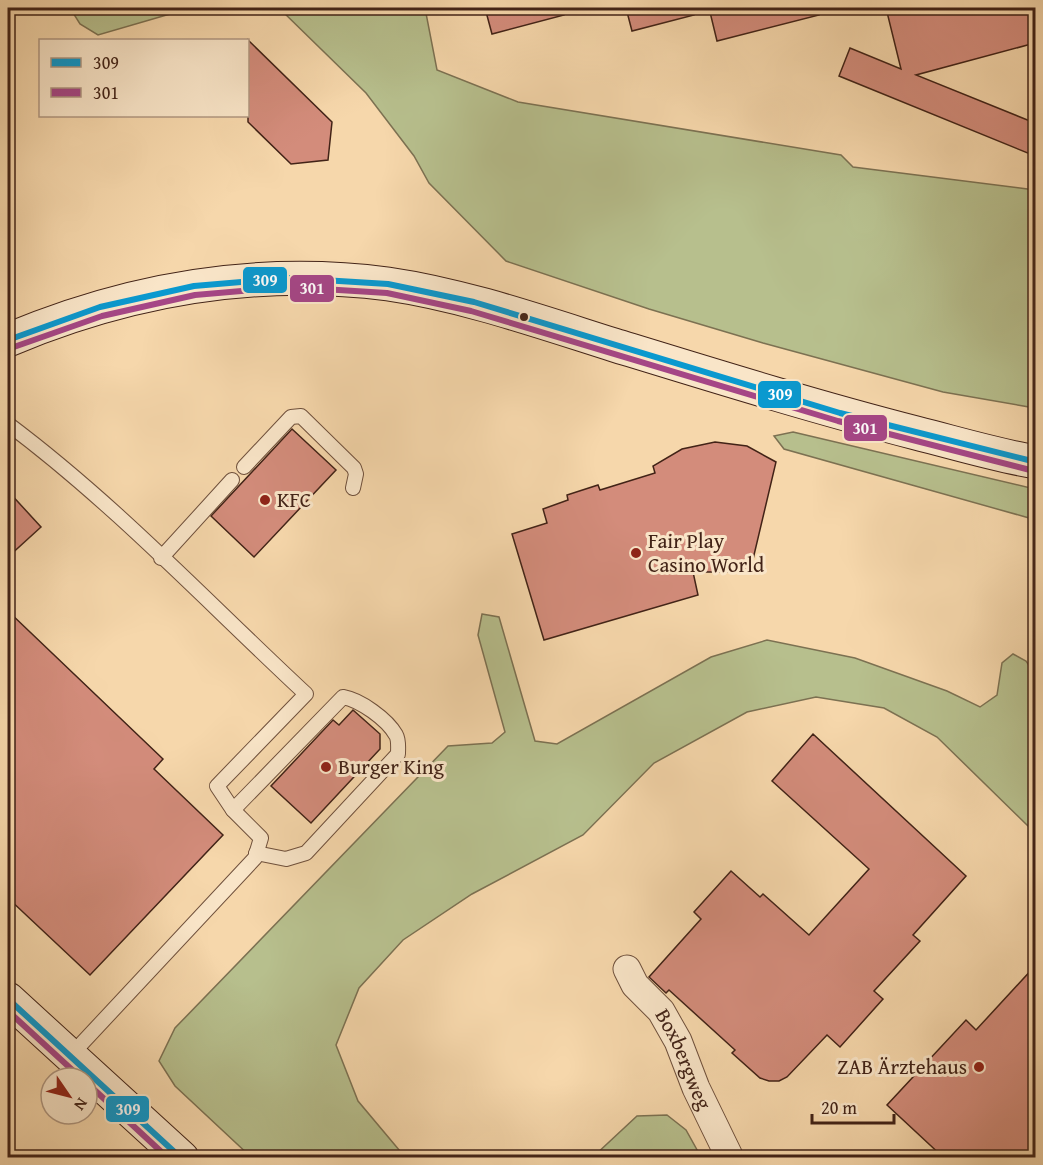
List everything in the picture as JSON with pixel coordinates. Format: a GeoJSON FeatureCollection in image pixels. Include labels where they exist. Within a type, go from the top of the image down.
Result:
{"type":"FeatureCollection","features":[{"type":"Feature","properties":{"kind":"street"},"geometry":{"type":"LineString","coordinates":[[8,340],[85,309],[168,290],[238,280],[315,279],[389,284],[497,309],[818,408],[1035,462]]}},
{"type":"Feature","properties":{"kind":"street","name":"Boxbergweg"},"geometry":{"type":"LineString","coordinates":[[627,969],[635,985],[661,1011],[673,1031],[696,1088],[730,1158]]}},
{"type":"Feature","properties":{"kind":"street"},"geometry":{"type":"LineString","coordinates":[[8,999],[182,1158]]}},
{"type":"Feature","properties":{"kind":"lane"},"geometry":{"type":"LineString","coordinates":[[244,467],[291,417],[301,416],[354,468],[353,488]]}},
{"type":"Feature","properties":{"kind":"lane"},"geometry":{"type":"LineString","coordinates":[[8,424],[46,453],[306,694],[218,786],[233,810],[261,838],[255,858],[70,1055]]}},
{"type":"Feature","properties":{"kind":"lane"},"geometry":{"type":"LineString","coordinates":[[161,558],[232,480]]}},
{"type":"Feature","properties":{"kind":"lane"},"geometry":{"type":"LineString","coordinates":[[233,810],[343,697],[351,699],[384,721],[397,737],[398,754],[306,853],[286,859],[256,853]]}},
{"type":"Feature","properties":{"kind":"green space"},"geometry":{"type":"Polygon","coordinates":[[[70,8],[208,8],[170,14],[98,35],[80,24],[70,8]]]}},
{"type":"Feature","properties":{"kind":"green space"},"geometry":{"type":"Polygon","coordinates":[[[279,8],[425,8],[437,70],[518,102],[841,155],[853,167],[1035,190],[1035,408],[943,392],[763,343],[649,309],[506,261],[429,183],[414,156],[366,93],[279,8]]]}},
{"type":"Feature","properties":{"kind":"green space"},"geometry":{"type":"Polygon","coordinates":[[[793,432],[1035,489],[1035,524],[1029,518],[784,449],[774,436],[793,432]]]}},
{"type":"Feature","properties":{"kind":"green space"},"geometry":{"type":"Polygon","coordinates":[[[482,614],[499,617],[535,741],[557,744],[711,657],[767,640],[855,658],[947,691],[980,707],[997,695],[1002,663],[1013,654],[1026,661],[1035,674],[1035,837],[1029,827],[937,737],[884,708],[816,697],[747,712],[654,763],[583,835],[472,894],[403,940],[359,988],[336,1045],[358,1101],[405,1157],[251,1157],[175,1086],[159,1061],[175,1028],[448,746],[492,743],[505,732],[478,635],[482,614]]]}},
{"type":"Feature","properties":{"kind":"green space"},"geometry":{"type":"Polygon","coordinates":[[[667,1115],[686,1130],[701,1157],[593,1157],[637,1116],[667,1115]]]}},
{"type":"Feature","properties":{"kind":"building"},"geometry":{"type":"Polygon","coordinates":[[[485,8],[563,8],[564,15],[492,34],[485,8]]]}},
{"type":"Feature","properties":{"kind":"building"},"geometry":{"type":"Polygon","coordinates":[[[626,8],[693,8],[694,15],[632,31],[626,8]]]}},
{"type":"Feature","properties":{"kind":"building"},"geometry":{"type":"Polygon","coordinates":[[[709,8],[818,8],[819,15],[717,41],[709,8]]]}},
{"type":"Feature","properties":{"kind":"building"},"geometry":{"type":"Polygon","coordinates":[[[886,8],[1035,8],[1035,43],[916,75],[1035,123],[1035,156],[839,76],[850,48],[901,69],[886,8]]]}},
{"type":"Feature","properties":{"kind":"building"},"geometry":{"type":"Polygon","coordinates":[[[249,41],[332,122],[328,160],[291,164],[248,122],[249,41]]]}},
{"type":"Feature","properties":{"kind":"building","name":"KFC"},"geometry":{"type":"Polygon","coordinates":[[[292,429],[336,470],[254,557],[211,516],[292,429]]]}},
{"type":"Feature","properties":{"kind":"building","name":"Fair Play Casino World"},"geometry":{"type":"Polygon","coordinates":[[[715,442],[747,446],[776,462],[750,572],[693,572],[698,595],[544,640],[512,534],[547,523],[543,509],[568,500],[567,495],[598,485],[600,490],[655,473],[653,466],[682,449],[715,442]]]}},
{"type":"Feature","properties":{"kind":"building"},"geometry":{"type":"Polygon","coordinates":[[[8,491],[41,527],[8,557],[8,491]]]}},
{"type":"Feature","properties":{"kind":"building"},"geometry":{"type":"Polygon","coordinates":[[[8,611],[163,759],[154,769],[223,835],[90,975],[8,898],[8,611]]]}},
{"type":"Feature","properties":{"kind":"building","name":"Burger King"},"geometry":{"type":"Polygon","coordinates":[[[353,710],[380,734],[380,749],[311,823],[271,786],[333,720],[339,725],[353,710]]]}},
{"type":"Feature","properties":{"kind":"building"},"geometry":{"type":"Polygon","coordinates":[[[813,734],[966,876],[913,935],[920,941],[874,991],[883,999],[840,1047],[827,1035],[787,1077],[779,1081],[769,1081],[760,1078],[732,1053],[735,1050],[669,990],[666,993],[649,977],[701,919],[694,912],[731,871],[760,897],[763,894],[809,935],[869,869],[772,781],[813,734]]]}},
{"type":"Feature","properties":{"kind":"building","name":"ZAB Ärztehaus"},"geometry":{"type":"Polygon","coordinates":[[[1035,966],[1035,1158],[944,1158],[887,1105],[966,1020],[976,1030],[1035,966]]]}},
{"type":"Feature","properties":{"kind":"transit line","name":"309"},"geometry":{"type":"LineString","coordinates":[[8,340],[100,307],[194,286],[290,278],[388,284],[474,302],[840,413],[1036,462]]}},
{"type":"Feature","properties":{"kind":"transit line","name":"301"},"geometry":{"type":"LineString","coordinates":[[11,348],[102,316],[195,295],[290,287],[387,293],[471,311],[838,421],[1034,471]]}},
{"type":"Feature","properties":{"kind":"transit line","name":"309"},"geometry":{"type":"LineString","coordinates":[[8,999],[181,1158]]}},
{"type":"Feature","properties":{"kind":"transit line","name":"301"},"geometry":{"type":"LineString","coordinates":[[8,1011],[68,1066]]}},
{"type":"Feature","properties":{"kind":"transit line","name":"301"},"geometry":{"type":"LineString","coordinates":[[99,1094],[168,1158]]}},
{"type":"Feature","properties":{"kind":"place","name":"KFC"},"geometry":{"type":"Point","coordinates":[265,500]}},
{"type":"Feature","properties":{"kind":"place","name":"Fair Play Casino World"},"geometry":{"type":"Point","coordinates":[636,553]}},
{"type":"Feature","properties":{"kind":"place","name":"Burger King"},"geometry":{"type":"Point","coordinates":[326,767]}},
{"type":"Feature","properties":{"kind":"place","name":"ZAB Ärztehaus"},"geometry":{"type":"Point","coordinates":[979,1067]}}]}
